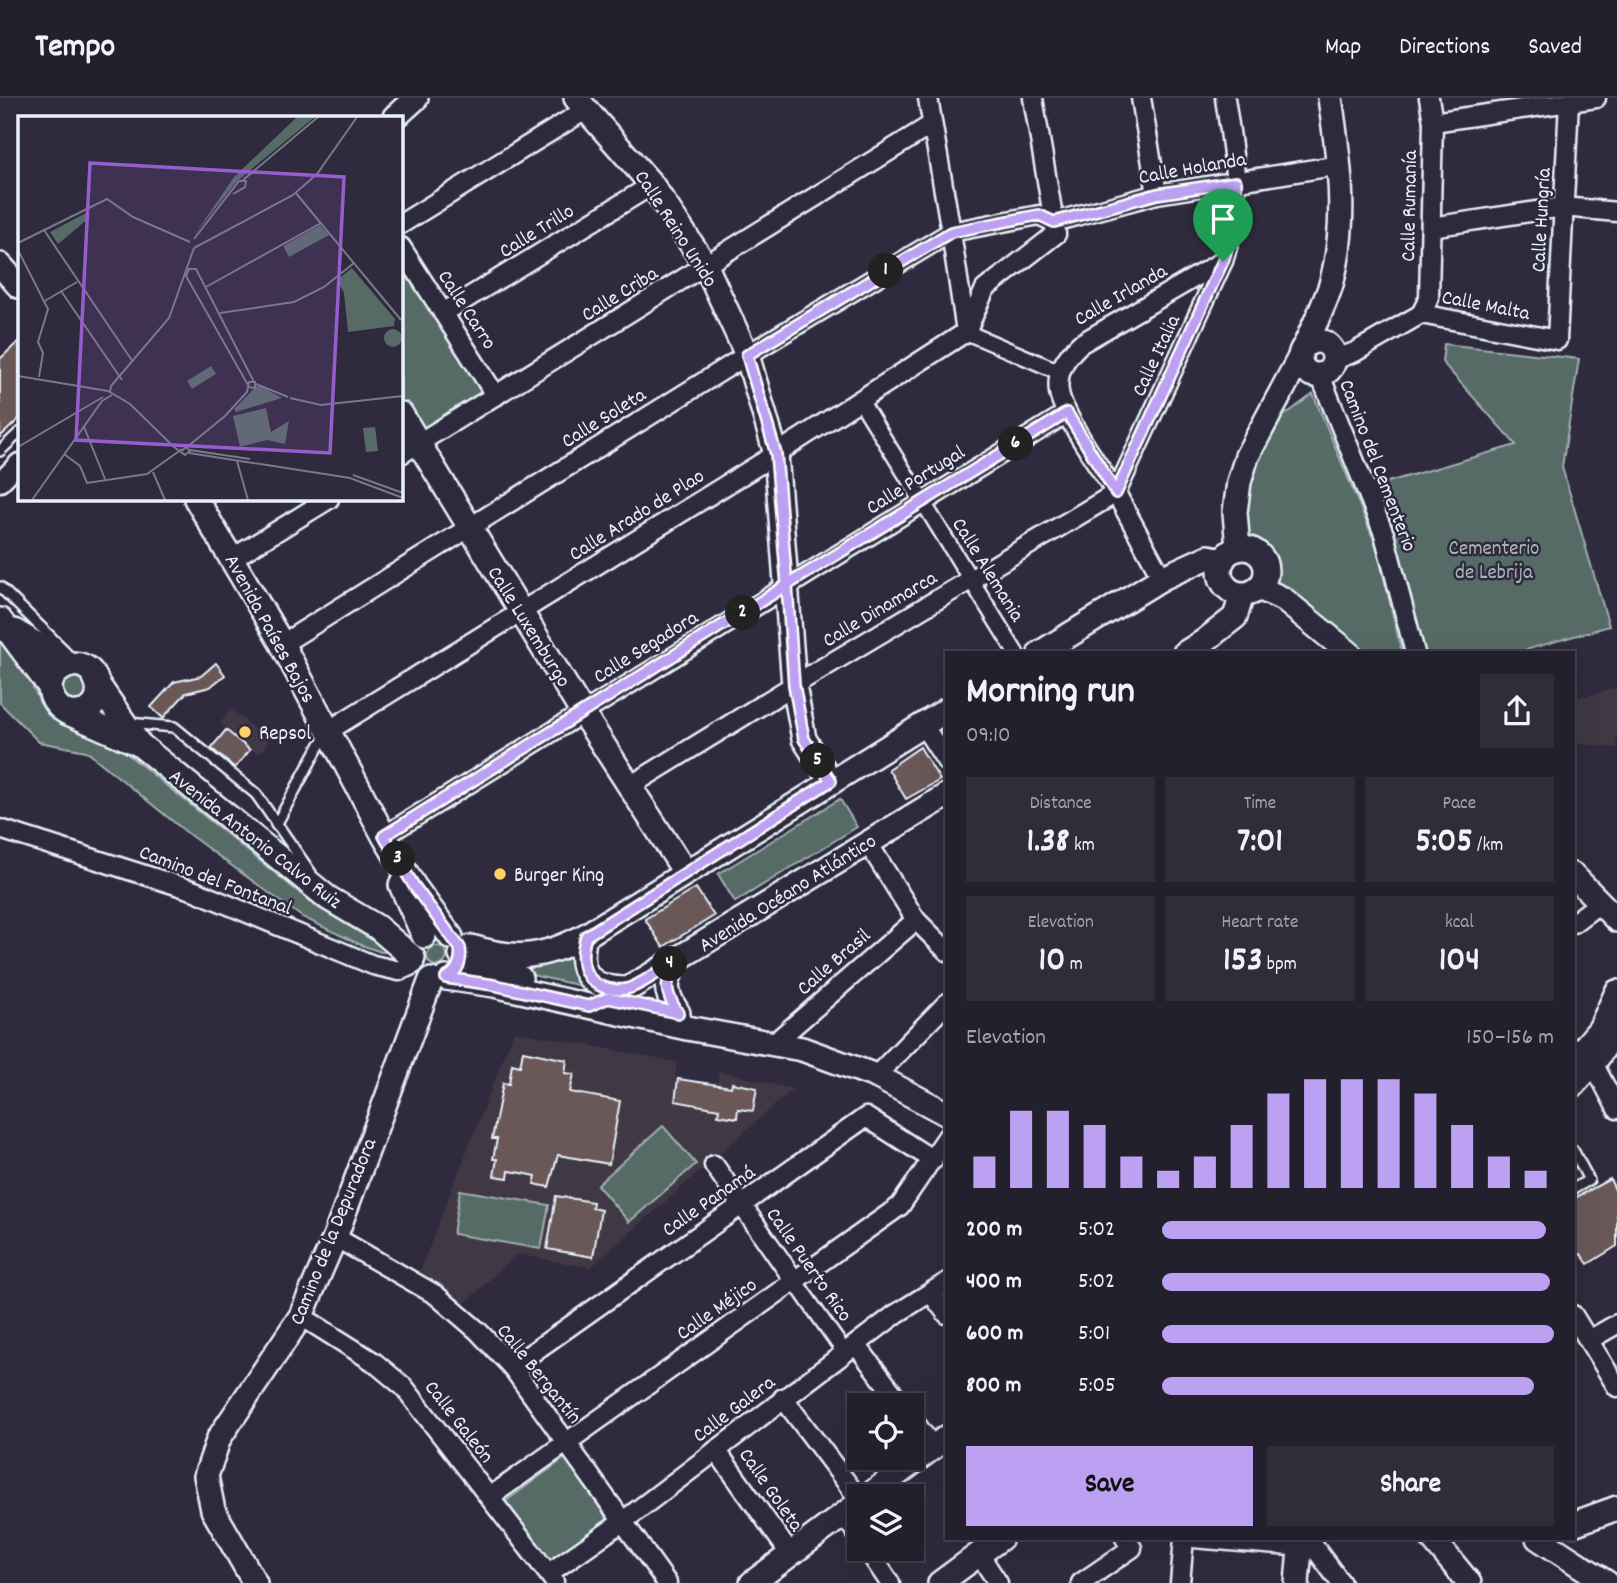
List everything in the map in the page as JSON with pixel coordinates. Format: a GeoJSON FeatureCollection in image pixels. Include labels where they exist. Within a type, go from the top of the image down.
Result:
{"type":"FeatureCollection","features":[{"type":"Feature","properties":{"kind":"street"},"geometry":{"type":"LineString","coordinates":[[396,116],[416,98]]}},
{"type":"Feature","properties":{"kind":"street"},"geometry":{"type":"LineString","coordinates":[[928,98],[966,332]]}},
{"type":"Feature","properties":{"kind":"street"},"geometry":{"type":"LineString","coordinates":[[966,332],[985,289],[1056,234],[1033,98]]}},
{"type":"Feature","properties":{"kind":"street"},"geometry":{"type":"LineString","coordinates":[[1141,98],[1157,194]]}},
{"type":"Feature","properties":{"kind":"street","name":"Calle Italia"},"geometry":{"type":"LineString","coordinates":[[1116,493],[1223,261],[1232,235],[1237,201],[1225,98]]}},
{"type":"Feature","properties":{"kind":"street"},"geometry":{"type":"LineString","coordinates":[[1330,98],[1340,166],[1341,226],[1332,281],[1321,310],[1317,360],[1276,403],[1247,456],[1239,482],[1231,554],[1221,578],[1235,593],[1251,592],[1283,599],[1347,651]]}},
{"type":"Feature","properties":{"kind":"street","name":"Calle Rumanía"},"geometry":{"type":"LineString","coordinates":[[1421,314],[1429,298],[1433,122],[1429,98]]}},
{"type":"Feature","properties":{"kind":"street"},"geometry":{"type":"LineString","coordinates":[[1433,122],[1596,98]]}},
{"type":"Feature","properties":{"kind":"street","name":"Calle Hungría"},"geometry":{"type":"LineString","coordinates":[[1557,340],[1569,102]]}},
{"type":"Feature","properties":{"kind":"street"},"geometry":{"type":"LineString","coordinates":[[402,223],[581,104]]}},
{"type":"Feature","properties":{"kind":"street","name":"Calle Reino Unido"},"geometry":{"type":"LineString","coordinates":[[581,104],[652,185],[706,266],[747,355],[776,454],[794,685],[804,739],[831,781]]}},
{"type":"Feature","properties":{"kind":"street","name":"Calle Criba"},"geometry":{"type":"LineString","coordinates":[[410,449],[931,125]]}},
{"type":"Feature","properties":{"kind":"street","name":"Calle Holanda"},"geometry":{"type":"LineString","coordinates":[[1054,222],[1157,194],[1340,166]]}},
{"type":"Feature","properties":{"kind":"street","name":"Calle Trillo"},"geometry":{"type":"LineString","coordinates":[[443,313],[652,185]]}},
{"type":"Feature","properties":{"kind":"street"},"geometry":{"type":"LineString","coordinates":[[1431,227],[1563,207],[1617,212]]}},
{"type":"Feature","properties":{"kind":"street"},"geometry":{"type":"LineString","coordinates":[[951,232],[1039,215],[1054,222]]}},
{"type":"Feature","properties":{"kind":"street","name":"Calle Soleta"},"geometry":{"type":"LineString","coordinates":[[282,644],[747,355],[951,232]]}},
{"type":"Feature","properties":{"kind":"street","name":"Calle Carro"},"geometry":{"type":"LineString","coordinates":[[402,249],[496,396]]}},
{"type":"Feature","properties":{"kind":"street","name":"Calle Irlanda"},"geometry":{"type":"LineString","coordinates":[[1060,372],[1066,357],[1080,344],[1223,261]]}},
{"type":"Feature","properties":{"kind":"street"},"geometry":{"type":"LineString","coordinates":[[0,265],[18,285]]}},
{"type":"Feature","properties":{"kind":"street","name":"Calle Malta"},"geometry":{"type":"LineString","coordinates":[[1317,360],[1355,352],[1421,314],[1557,340]]}},
{"type":"Feature","properties":{"kind":"street"},"geometry":{"type":"LineString","coordinates":[[966,332],[1060,372],[1059,392],[1067,413],[1116,493],[1162,578]]}},
{"type":"Feature","properties":{"kind":"street","name":"Calle Arado de Plao"},"geometry":{"type":"LineString","coordinates":[[324,737],[966,332]]}},
{"type":"Feature","properties":{"kind":"street","name":"Camino del Cementerio"},"geometry":{"type":"LineString","coordinates":[[1317,360],[1384,534],[1414,651]]}},
{"type":"Feature","properties":{"kind":"street","name":"Calle Alemania"},"geometry":{"type":"LineString","coordinates":[[860,400],[1015,651]]}},
{"type":"Feature","properties":{"kind":"street","name":"Calle Portugal"},"geometry":{"type":"LineString","coordinates":[[787,585],[1067,413]]}},
{"type":"Feature","properties":{"kind":"street","name":"Calle Luxemburgo"},"geometry":{"type":"LineString","coordinates":[[402,418],[410,449],[469,527],[582,712],[685,872]]}},
{"type":"Feature","properties":{"kind":"street"},"geometry":{"type":"LineString","coordinates":[[0,482],[18,464]]}},
{"type":"Feature","properties":{"kind":"street","name":"Calle Dinamarca"},"geometry":{"type":"LineString","coordinates":[[630,786],[1116,493]]}},
{"type":"Feature","properties":{"kind":"street","name":"Avenida Países Bajos"},"geometry":{"type":"LineString","coordinates":[[183,500],[414,886],[456,945]]}},
{"type":"Feature","properties":{"kind":"street","name":"Avenida Países Bajos"},"geometry":{"type":"LineString","coordinates":[[197,500],[282,644],[324,737],[404,891],[425,959]]}},
{"type":"Feature","properties":{"kind":"street"},"geometry":{"type":"LineString","coordinates":[[233,558],[327,500]]}},
{"type":"Feature","properties":{"kind":"street"},"geometry":{"type":"LineString","coordinates":[[1043,651],[1162,578],[1208,557],[1251,550],[1263,559],[1266,574],[1235,617],[1200,649]]}},
{"type":"Feature","properties":{"kind":"street","name":"Calle Segadora"},"geometry":{"type":"LineString","coordinates":[[384,836],[787,585]]}},
{"type":"Feature","properties":{"kind":"street"},"geometry":{"type":"LineString","coordinates":[[3,623],[74,665],[92,672],[99,686],[99,694],[91,708],[76,714],[68,713],[55,704],[50,687],[3,623]]}},
{"type":"Feature","properties":{"kind":"street"},"geometry":{"type":"LineString","coordinates":[[50,687],[57,673],[74,665]]}},
{"type":"Feature","properties":{"kind":"street","name":"Avenida Antonio Calvo Ruiz"},"geometry":{"type":"LineString","coordinates":[[99,686],[139,744],[328,898],[425,959]]}},
{"type":"Feature","properties":{"kind":"street"},"geometry":{"type":"LineString","coordinates":[[456,945],[518,957],[539,955],[562,948],[586,936],[945,711]]}},
{"type":"Feature","properties":{"kind":"street","name":"Avenida Antonio Calvo Ruiz"},"geometry":{"type":"LineString","coordinates":[[68,713],[139,744]]}},
{"type":"Feature","properties":{"kind":"street"},"geometry":{"type":"LineString","coordinates":[[923,724],[945,759]]}},
{"type":"Feature","properties":{"kind":"street","name":"Avenida Océano Atlántico"},"geometry":{"type":"LineString","coordinates":[[608,998],[677,960],[945,796]]}},
{"type":"Feature","properties":{"kind":"street","name":"Camino del Fontanal"},"geometry":{"type":"LineString","coordinates":[[0,829],[195,891],[373,965],[399,971],[425,959]]}},
{"type":"Feature","properties":{"kind":"street"},"geometry":{"type":"LineString","coordinates":[[868,843],[916,920],[945,949]]}},
{"type":"Feature","properties":{"kind":"street"},"geometry":{"type":"LineString","coordinates":[[1575,877],[1617,920]]}},
{"type":"Feature","properties":{"kind":"street"},"geometry":{"type":"LineString","coordinates":[[1575,922],[1600,903]]}},
{"type":"Feature","properties":{"kind":"street","name":"Calle Brasil"},"geometry":{"type":"LineString","coordinates":[[781,1037],[916,920]]}},
{"type":"Feature","properties":{"kind":"street"},"geometry":{"type":"LineString","coordinates":[[802,1049],[781,1037],[752,1028],[524,980],[499,972],[438,932],[425,959],[494,985],[608,998],[802,1049],[876,1076],[945,1113]]}},
{"type":"Feature","properties":{"kind":"street"},"geometry":{"type":"LineString","coordinates":[[586,936],[581,952],[583,966],[596,984],[609,989],[608,998]]}},
{"type":"Feature","properties":{"kind":"street","name":"Camino de la Depuradora"},"geometry":{"type":"LineString","coordinates":[[255,1583],[213,1510],[206,1476],[219,1438],[301,1315],[335,1237],[425,959],[457,969],[456,945]]}},
{"type":"Feature","properties":{"kind":"street"},"geometry":{"type":"LineString","coordinates":[[677,960],[669,974],[666,989],[678,1013]]}},
{"type":"Feature","properties":{"kind":"street"},"geometry":{"type":"LineString","coordinates":[[1575,1080],[1617,992]]}},
{"type":"Feature","properties":{"kind":"street"},"geometry":{"type":"LineString","coordinates":[[876,1076],[945,1005]]}},
{"type":"Feature","properties":{"kind":"street"},"geometry":{"type":"LineString","coordinates":[[1583,1062],[1617,1028]]}},
{"type":"Feature","properties":{"kind":"street"},"geometry":{"type":"LineString","coordinates":[[1583,1062],[1617,1108]]}},
{"type":"Feature","properties":{"kind":"street","name":"Calle Panamá"},"geometry":{"type":"LineString","coordinates":[[512,1367],[866,1117],[933,1160]]}},
{"type":"Feature","properties":{"kind":"street","name":"Calle Méjico"},"geometry":{"type":"LineString","coordinates":[[491,1496],[900,1206],[945,1140]]}},
{"type":"Feature","properties":{"kind":"street","name":"Calle Puerto Rico"},"geometry":{"type":"LineString","coordinates":[[714,1165],[794,1280],[851,1350]]}},
{"type":"Feature","properties":{"kind":"street","name":"Calle Bergantín"},"geometry":{"type":"LineString","coordinates":[[335,1237],[436,1295],[478,1331],[512,1367],[667,1583]]}},
{"type":"Feature","properties":{"kind":"street","name":"Calle Galera"},"geometry":{"type":"LineString","coordinates":[[552,1578],[783,1398],[896,1314],[945,1283]]}},
{"type":"Feature","properties":{"kind":"street"},"geometry":{"type":"LineString","coordinates":[[931,1293],[945,1311]]}},
{"type":"Feature","properties":{"kind":"street","name":"Calle Galeón"},"geometry":{"type":"LineString","coordinates":[[301,1315],[374,1362],[404,1387],[552,1578]]}},
{"type":"Feature","properties":{"kind":"street"},"geometry":{"type":"LineString","coordinates":[[1575,1318],[1617,1387]]}},
{"type":"Feature","properties":{"kind":"street"},"geometry":{"type":"LineString","coordinates":[[1589,1340],[1617,1324]]}},
{"type":"Feature","properties":{"kind":"street"},"geometry":{"type":"LineString","coordinates":[[851,1350],[891,1393]]}},
{"type":"Feature","properties":{"kind":"street"},"geometry":{"type":"LineString","coordinates":[[783,1398],[847,1495]]}},
{"type":"Feature","properties":{"kind":"street"},"geometry":{"type":"LineString","coordinates":[[885,1484],[940,1442],[924,1429]]}},
{"type":"Feature","properties":{"kind":"street","name":"Calle Goleta"},"geometry":{"type":"LineString","coordinates":[[716,1450],[790,1555]]}},
{"type":"Feature","properties":{"kind":"street"},"geometry":{"type":"LineString","coordinates":[[1575,1523],[1617,1508]]}},
{"type":"Feature","properties":{"kind":"street"},"geometry":{"type":"LineString","coordinates":[[752,1583],[847,1511]]}},
{"type":"Feature","properties":{"kind":"street"},"geometry":{"type":"LineString","coordinates":[[940,1583],[998,1540]]}},
{"type":"Feature","properties":{"kind":"street"},"geometry":{"type":"LineString","coordinates":[[1180,1583],[1184,1540]]}},
{"type":"Feature","properties":{"kind":"street"},"geometry":{"type":"LineString","coordinates":[[1287,1583],[1298,1540]]}},
{"type":"Feature","properties":{"kind":"street"},"geometry":{"type":"LineString","coordinates":[[1297,1583],[1298,1540]]}},
{"type":"Feature","properties":{"kind":"street"},"geometry":{"type":"LineString","coordinates":[[1298,1540],[1311,1543],[1342,1583]]}},
{"type":"Feature","properties":{"kind":"street"},"geometry":{"type":"LineString","coordinates":[[1434,1540],[1469,1583]]}},
{"type":"Feature","properties":{"kind":"street"},"geometry":{"type":"LineString","coordinates":[[1544,1540],[1607,1583]]}},
{"type":"Feature","properties":{"kind":"street"},"geometry":{"type":"LineString","coordinates":[[1081,1583],[1128,1543]]}},
{"type":"Feature","properties":{"kind":"street"},"geometry":{"type":"LineString","coordinates":[[979,1554],[998,1583]]}},
{"type":"Feature","properties":{"kind":"street"},"geometry":{"type":"LineString","coordinates":[[875,1561],[890,1583]]}},
{"type":"Feature","properties":{"kind":"lane"},"geometry":{"type":"LineString","coordinates":[[0,451],[18,434]]}},
{"type":"Feature","properties":{"kind":"lane"},"geometry":{"type":"LineString","coordinates":[[0,587],[74,665]]}},
{"type":"Feature","properties":{"kind":"lane"},"geometry":{"type":"LineString","coordinates":[[124,723],[174,727],[256,794],[328,898]]}},
{"type":"Feature","properties":{"kind":"lane"},"geometry":{"type":"LineString","coordinates":[[276,825],[324,737]]}},
{"type":"Feature","properties":{"kind":"lane"},"geometry":{"type":"LineString","coordinates":[[1575,1154],[1589,1180],[1575,1188]]}},
{"type":"Feature","properties":{"kind":"shaded area"},"geometry":{"type":"Polygon","coordinates":[[[1617,688],[1617,748],[1575,743],[1575,698],[1617,688]]]}},
{"type":"Feature","properties":{"kind":"shaded area","name":"Repsol"},"geometry":{"type":"Polygon","coordinates":[[[231,709],[269,741],[258,754],[220,723],[231,709]]]}},
{"type":"Feature","properties":{"kind":"shaded area"},"geometry":{"type":"Polygon","coordinates":[[[514,1031],[677,1062],[675,1078],[717,1085],[719,1071],[793,1089],[590,1268],[517,1254],[463,1305],[419,1273],[514,1031]]]}},
{"type":"Feature","properties":{"kind":"green space"},"geometry":{"type":"Polygon","coordinates":[[[402,259],[487,394],[421,434],[402,404],[402,259]]]}},
{"type":"Feature","properties":{"kind":"green space","name":"Cementerio de Lebrija"},"geometry":{"type":"Polygon","coordinates":[[[1444,344],[1579,359],[1562,467],[1609,626],[1522,651],[1424,651],[1392,526],[1374,486],[1516,445],[1442,362],[1444,344]]]}},
{"type":"Feature","properties":{"kind":"green space"},"geometry":{"type":"Polygon","coordinates":[[[1313,394],[1376,545],[1402,651],[1364,651],[1275,580],[1267,552],[1243,535],[1251,468],[1281,418],[1313,394]]]}},
{"type":"Feature","properties":{"kind":"green space"},"geometry":{"type":"Polygon","coordinates":[[[0,641],[23,665],[40,703],[61,723],[104,735],[317,907],[392,952],[381,952],[361,945],[302,917],[191,836],[86,751],[39,742],[0,703],[0,641]]]}},
{"type":"Feature","properties":{"kind":"green space"},"geometry":{"type":"Polygon","coordinates":[[[74,675],[84,679],[88,689],[84,699],[74,703],[64,699],[60,689],[64,679],[74,675]]]}},
{"type":"Feature","properties":{"kind":"green space"},"geometry":{"type":"Polygon","coordinates":[[[840,799],[857,827],[735,902],[718,874],[840,799]]]}},
{"type":"Feature","properties":{"kind":"green space"},"geometry":{"type":"Polygon","coordinates":[[[437,946],[444,949],[447,956],[444,963],[437,966],[430,963],[427,956],[430,949],[437,946]]]}},
{"type":"Feature","properties":{"kind":"green space"},"geometry":{"type":"Polygon","coordinates":[[[574,950],[586,987],[518,972],[510,964],[574,950]]]}},
{"type":"Feature","properties":{"kind":"green space"},"geometry":{"type":"Polygon","coordinates":[[[663,1126],[696,1164],[629,1222],[597,1185],[663,1126]]]}},
{"type":"Feature","properties":{"kind":"green space"},"geometry":{"type":"Polygon","coordinates":[[[460,1190],[549,1205],[541,1249],[453,1234],[460,1190]]]}},
{"type":"Feature","properties":{"kind":"green space"},"geometry":{"type":"Polygon","coordinates":[[[565,1458],[609,1521],[551,1563],[506,1501],[565,1458]]]}},
{"type":"Feature","properties":{"kind":"building"},"geometry":{"type":"Polygon","coordinates":[[[18,342],[18,420],[0,437],[0,359],[18,342]]]}},
{"type":"Feature","properties":{"kind":"building"},"geometry":{"type":"Polygon","coordinates":[[[216,663],[225,675],[210,687],[186,693],[163,718],[151,707],[174,682],[201,676],[216,663]]]}},
{"type":"Feature","properties":{"kind":"building"},"geometry":{"type":"Polygon","coordinates":[[[226,730],[250,750],[235,768],[211,748],[226,730]]]}},
{"type":"Feature","properties":{"kind":"building"},"geometry":{"type":"Polygon","coordinates":[[[920,747],[940,780],[906,799],[888,769],[920,747]]]}},
{"type":"Feature","properties":{"kind":"building"},"geometry":{"type":"Polygon","coordinates":[[[696,888],[714,916],[663,947],[645,919],[696,888]]]}},
{"type":"Feature","properties":{"kind":"building"},"geometry":{"type":"Polygon","coordinates":[[[523,1051],[567,1060],[565,1073],[574,1074],[570,1092],[620,1101],[609,1164],[558,1155],[549,1187],[534,1184],[536,1176],[522,1173],[509,1171],[508,1178],[494,1176],[497,1159],[493,1159],[497,1139],[492,1139],[503,1083],[509,1084],[512,1064],[520,1066],[523,1051]]]}},
{"type":"Feature","properties":{"kind":"building"},"geometry":{"type":"Polygon","coordinates":[[[678,1079],[731,1087],[732,1083],[757,1088],[753,1111],[738,1109],[737,1118],[718,1115],[719,1109],[675,1101],[678,1079]]]}},
{"type":"Feature","properties":{"kind":"building"},"geometry":{"type":"Polygon","coordinates":[[[1610,1179],[1617,1194],[1617,1246],[1588,1264],[1581,1254],[1575,1257],[1575,1198],[1610,1179]]]}},
{"type":"Feature","properties":{"kind":"building"},"geometry":{"type":"Polygon","coordinates":[[[556,1196],[593,1202],[592,1208],[601,1210],[593,1257],[547,1249],[556,1196]]]}},
{"type":"Feature","properties":{"kind":"place","name":"Repsol"},"geometry":{"type":"Point","coordinates":[245,732]}},
{"type":"Feature","properties":{"kind":"place","name":"Burger King"},"geometry":{"type":"Point","coordinates":[500,874]}},
{"type":"Feature","properties":{"kind":"route"},"geometry":{"type":"LineString","coordinates":[[1223,261],[1116,493],[1067,413],[787,585],[794,685],[804,739],[831,781],[586,936],[581,952],[587,975],[596,984],[609,989],[628,989],[677,960],[669,974],[666,989],[678,1013],[608,998],[589,1006],[494,985],[446,978],[457,969],[460,948],[414,886],[384,836],[787,585],[776,454],[747,355],[951,232],[1039,215],[1054,222],[1157,194],[1236,182],[1237,201],[1232,235],[1223,261]]}}]}
